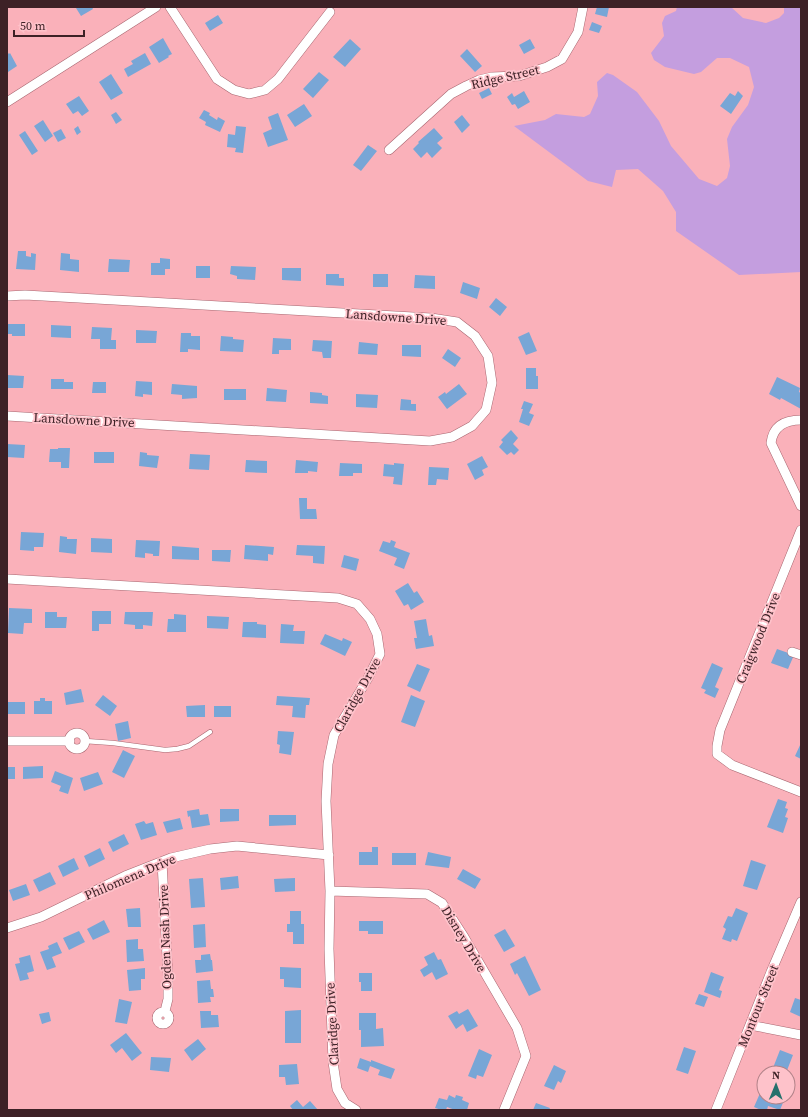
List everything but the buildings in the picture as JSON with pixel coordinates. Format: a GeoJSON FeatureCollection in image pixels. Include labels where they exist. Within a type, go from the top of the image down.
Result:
{"type":"FeatureCollection","features":[{"type":"Feature","properties":{"kind":"street"},"geometry":{"type":"LineString","coordinates":[[7,102],[156,7]]}},
{"type":"Feature","properties":{"kind":"street"},"geometry":{"type":"LineString","coordinates":[[170,7],[217,79],[234,90],[249,94],[265,90],[278,78],[330,12]]}},
{"type":"Feature","properties":{"kind":"street","name":"Ridge Street"},"geometry":{"type":"LineString","coordinates":[[389,150],[451,94],[466,86],[479,80],[492,77],[519,76],[547,67],[562,59],[578,32],[583,7]]}},
{"type":"Feature","properties":{"kind":"street","name":"Lansdowne Drive"},"geometry":{"type":"LineString","coordinates":[[7,296],[25,295],[431,318],[457,322],[475,336],[488,356],[492,383],[486,410],[472,426],[452,437],[430,441],[7,416]]}},
{"type":"Feature","properties":{"kind":"street"},"geometry":{"type":"LineString","coordinates":[[801,420],[783,423],[775,429],[772,435],[771,443],[801,506]]}},
{"type":"Feature","properties":{"kind":"street","name":"Craigwood Drive"},"geometry":{"type":"LineString","coordinates":[[801,530],[720,730],[717,746],[717,754],[732,765],[801,792]]}},
{"type":"Feature","properties":{"kind":"street","name":"Claridge Drive"},"geometry":{"type":"LineString","coordinates":[[7,579],[338,598],[356,604],[370,619],[377,634],[380,654],[368,678],[334,735],[328,764],[326,801],[330,891],[329,949],[333,1062],[337,1089],[345,1103],[356,1110]]}},
{"type":"Feature","properties":{"kind":"street"},"geometry":{"type":"LineString","coordinates":[[7,741],[70,741],[72,746],[78,749],[83,747],[85,741]]}},
{"type":"Feature","properties":{"kind":"street","name":"Philomena Drive"},"geometry":{"type":"LineString","coordinates":[[7,928],[40,916],[125,876],[171,858],[210,849],[237,846],[329,855]]}},
{"type":"Feature","properties":{"kind":"street","name":"Ogden Nash Drive"},"geometry":{"type":"LineString","coordinates":[[162,862],[168,976],[168,999],[165,1012]]}},
{"type":"Feature","properties":{"kind":"street","name":"Disney Drive"},"geometry":{"type":"LineString","coordinates":[[330,891],[427,894],[442,903],[464,937],[517,1028],[526,1056],[504,1110]]}},
{"type":"Feature","properties":{"kind":"street","name":"Montour Street"},"geometry":{"type":"LineString","coordinates":[[716,1110],[801,902]]}},
{"type":"Feature","properties":{"kind":"street"},"geometry":{"type":"LineString","coordinates":[[750,1025],[801,1035]]}},
{"type":"Feature","properties":{"kind":"lane"},"geometry":{"type":"LineString","coordinates":[[85,741],[165,750],[189,746],[210,732]]}},
{"type":"Feature","properties":{"kind":"shaded area"},"geometry":{"type":"Polygon","coordinates":[[[677,7],[731,7],[743,18],[766,23],[779,18],[784,13],[784,7],[801,7],[801,272],[739,275],[676,231],[676,212],[663,191],[638,169],[616,170],[612,187],[588,181],[514,126],[545,120],[556,114],[584,117],[590,114],[598,96],[597,82],[607,73],[613,75],[637,92],[659,121],[671,146],[699,179],[717,186],[727,178],[730,166],[727,139],[732,127],[748,105],[754,87],[749,67],[730,58],[717,58],[701,72],[694,74],[665,67],[654,60],[651,53],[664,36],[662,23],[665,16],[676,11],[677,7]]]}}]}
